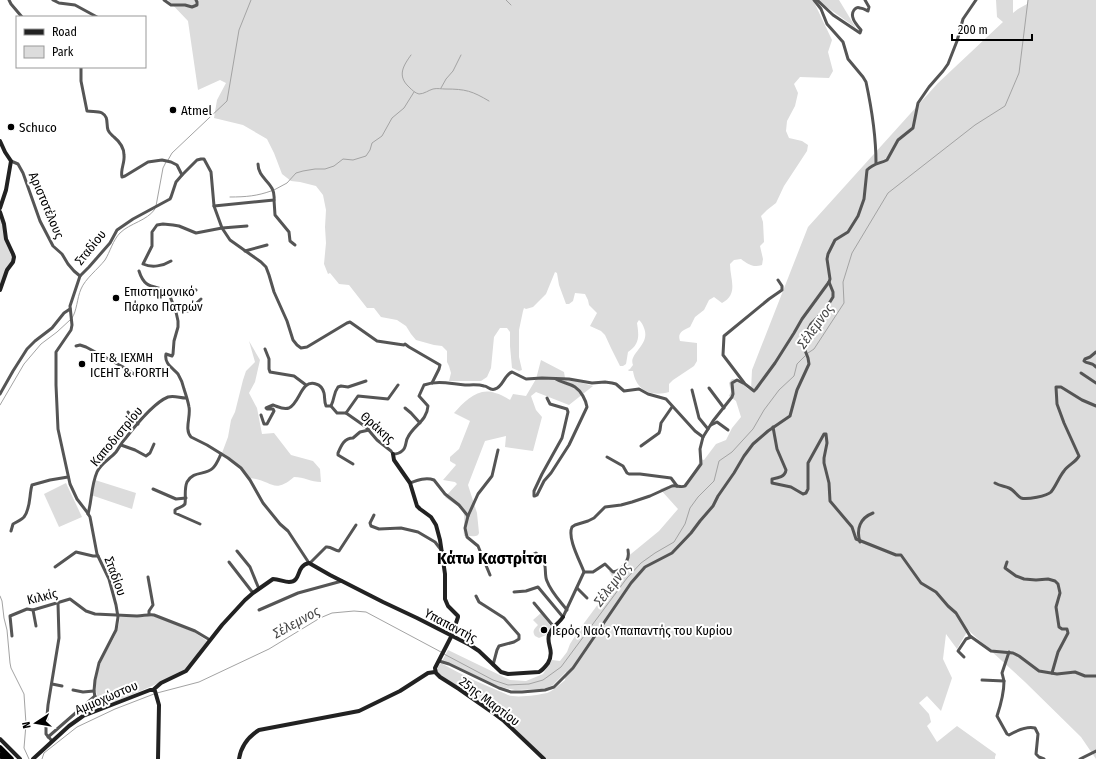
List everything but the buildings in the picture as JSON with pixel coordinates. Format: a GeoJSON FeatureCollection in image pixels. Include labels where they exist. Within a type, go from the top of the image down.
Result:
{"type":"FeatureCollection","features":[{"type":"Feature","properties":{"kind":"highway"},"geometry":{"type":"LineString","coordinates":[[0,748],[12,758]]}},
{"type":"Feature","properties":{"kind":"highway"},"geometry":{"type":"LineString","coordinates":[[0,755],[12,758]]}},
{"type":"Feature","properties":{"kind":"street"},"geometry":{"type":"LineString","coordinates":[[9,0],[21,16]]}},
{"type":"Feature","properties":{"kind":"street"},"geometry":{"type":"LineString","coordinates":[[53,0],[59,3],[75,5],[95,16]]}},
{"type":"Feature","properties":{"kind":"street"},"geometry":{"type":"LineString","coordinates":[[164,0],[171,5],[185,5],[192,8],[196,5],[196,0]]}},
{"type":"Feature","properties":{"kind":"street"},"geometry":{"type":"LineString","coordinates":[[816,0],[833,15],[861,33],[861,30],[852,16],[854,10],[857,8],[868,11],[869,7],[864,0]]}},
{"type":"Feature","properties":{"kind":"street"},"geometry":{"type":"LineString","coordinates":[[816,0],[827,24],[843,42],[848,60],[866,82],[876,139],[876,163]]}},
{"type":"Feature","properties":{"kind":"street"},"geometry":{"type":"LineString","coordinates":[[440,659],[499,688],[511,692],[545,690],[554,687],[573,668],[631,582],[645,567],[672,553],[713,506],[748,450],[760,437],[790,416],[797,390],[809,364],[802,341],[811,324],[825,310],[832,297],[833,292],[829,282],[830,279],[827,259],[834,240],[848,232],[855,221],[864,198],[867,170],[876,163],[887,160],[898,140],[913,128],[918,103],[948,64],[957,41],[963,19],[976,0]]}},
{"type":"Feature","properties":{"kind":"street"},"geometry":{"type":"LineString","coordinates":[[81,68],[81,81],[87,111],[99,112],[106,116],[108,131],[123,147],[124,157],[121,173],[122,177],[150,162],[167,161],[177,165],[182,175]]}},
{"type":"Feature","properties":{"kind":"street"},"geometry":{"type":"LineString","coordinates":[[0,141],[11,161],[6,190],[0,208]]}},
{"type":"Feature","properties":{"kind":"street","name":"Σταδίου"},"geometry":{"type":"LineString","coordinates":[[94,696],[98,667],[116,630],[118,615],[109,579],[98,556],[88,514],[77,499],[68,477],[57,425],[56,367],[57,350],[72,327],[70,311],[80,276],[110,243],[117,230],[133,218],[167,201],[171,197],[176,182],[182,175],[197,160],[204,159],[212,175],[214,206],[222,228],[229,239],[261,262],[268,271],[274,292],[287,321],[293,340],[297,346],[307,348],[349,322],[375,340],[405,344],[440,365],[432,383]]}},
{"type":"Feature","properties":{"kind":"street","name":"Αριστοτέλους"},"geometry":{"type":"LineString","coordinates":[[11,161],[18,164],[23,173],[40,221],[54,246],[62,254],[74,271],[80,276]]}},
{"type":"Feature","properties":{"kind":"street"},"geometry":{"type":"LineString","coordinates":[[258,164],[259,171],[271,186],[274,194],[275,215],[289,232],[290,241],[295,244]]}},
{"type":"Feature","properties":{"kind":"street"},"geometry":{"type":"LineString","coordinates":[[214,206],[274,200]]}},
{"type":"Feature","properties":{"kind":"street"},"geometry":{"type":"LineString","coordinates":[[0,212],[4,224],[6,239],[14,257],[7,270],[0,290]]}},
{"type":"Feature","properties":{"kind":"street"},"geometry":{"type":"LineString","coordinates":[[171,261],[156,266],[142,264],[152,246],[152,232],[157,225],[163,224],[179,226],[196,233],[222,228],[247,226]]}},
{"type":"Feature","properties":{"kind":"street"},"geometry":{"type":"LineString","coordinates":[[245,251],[267,245]]}},
{"type":"Feature","properties":{"kind":"street"},"geometry":{"type":"LineString","coordinates":[[139,271],[146,284],[154,288],[167,290],[175,309],[178,319],[178,327],[174,338],[172,355],[166,354],[165,359],[180,377],[184,387],[189,409],[188,423],[190,436],[236,463],[246,474],[263,503],[280,524],[290,533],[309,563]]}},
{"type":"Feature","properties":{"kind":"street"},"geometry":{"type":"LineString","coordinates":[[745,384],[723,354],[724,336],[782,290],[783,288],[778,280]]}},
{"type":"Feature","properties":{"kind":"street"},"geometry":{"type":"LineString","coordinates":[[534,603],[554,627],[567,610],[584,572],[574,547],[570,531],[573,526],[591,519],[607,507],[632,502],[672,486],[686,486],[700,466],[700,444],[702,437],[732,395],[733,382],[737,380],[753,390],[756,389],[775,363],[802,319],[829,282]]}},
{"type":"Feature","properties":{"kind":"street"},"geometry":{"type":"LineString","coordinates":[[170,295],[183,295],[196,290]]}},
{"type":"Feature","properties":{"kind":"street"},"geometry":{"type":"LineString","coordinates":[[175,309],[188,312],[200,299]]}},
{"type":"Feature","properties":{"kind":"street"},"geometry":{"type":"LineString","coordinates":[[0,394],[27,349],[52,328],[64,313],[70,311]]}},
{"type":"Feature","properties":{"kind":"street"},"geometry":{"type":"LineString","coordinates":[[76,346],[80,345],[86,347],[118,363],[134,374]]}},
{"type":"Feature","properties":{"kind":"street"},"geometry":{"type":"LineString","coordinates":[[265,348],[269,359],[270,372],[294,376],[306,385]]}},
{"type":"Feature","properties":{"kind":"street"},"geometry":{"type":"LineString","coordinates":[[1096,352],[1084,361],[1096,367]]}},
{"type":"Feature","properties":{"kind":"street"},"geometry":{"type":"LineString","coordinates":[[239,759],[244,744],[250,736],[259,730],[358,711],[397,693],[428,673],[435,672],[435,668],[452,635],[458,618],[448,606],[445,599],[446,574],[436,525],[430,517],[417,506],[410,483],[394,460],[393,454],[404,449],[408,436],[425,415],[428,407],[419,397],[424,385],[441,382],[484,386],[494,390],[511,372],[526,379],[538,378],[592,383],[612,383],[616,384],[624,391],[640,389],[650,395],[668,400],[672,407],[695,432],[702,437]]}},
{"type":"Feature","properties":{"kind":"street"},"geometry":{"type":"LineString","coordinates":[[1081,373],[1096,383]]}},
{"type":"Feature","properties":{"kind":"street"},"geometry":{"type":"LineString","coordinates":[[547,398],[550,404],[567,409],[568,412],[563,436],[534,491],[533,494],[535,496],[569,445],[587,407],[586,400],[577,389],[556,379]]}},
{"type":"Feature","properties":{"kind":"street"},"geometry":{"type":"LineString","coordinates":[[331,406],[334,401],[334,393],[338,386],[348,387],[366,381]]}},
{"type":"Feature","properties":{"kind":"street"},"geometry":{"type":"LineString","coordinates":[[261,415],[264,424],[267,424],[274,411],[273,409],[266,408],[273,405],[284,408],[291,406],[306,385],[313,383],[319,385],[324,392],[326,406],[331,406],[337,413],[346,413]]}},
{"type":"Feature","properties":{"kind":"street","name":"Θράκης"},"geometry":{"type":"LineString","coordinates":[[393,454],[377,440],[365,426],[346,413],[358,396],[388,400],[398,385]]}},
{"type":"Feature","properties":{"kind":"street"},"geometry":{"type":"LineString","coordinates":[[995,483],[1012,489],[1022,498],[1048,494],[1064,471],[1079,456],[1058,407],[1056,387],[1062,387],[1082,400],[1096,406]]}},
{"type":"Feature","properties":{"kind":"street"},"geometry":{"type":"LineString","coordinates":[[710,388],[724,408]]}},
{"type":"Feature","properties":{"kind":"street"},"geometry":{"type":"LineString","coordinates":[[692,390],[699,418],[709,428]]}},
{"type":"Feature","properties":{"kind":"street","name":"Καποδιστρίου"},"geometry":{"type":"LineString","coordinates":[[88,514],[92,489],[98,471],[103,464],[117,451],[152,408],[166,398],[173,396],[186,398]]}},
{"type":"Feature","properties":{"kind":"street"},"geometry":{"type":"LineString","coordinates":[[641,446],[659,433],[660,423],[672,407]]}},
{"type":"Feature","properties":{"kind":"street"},"geometry":{"type":"LineString","coordinates":[[405,408],[420,423]]}},
{"type":"Feature","properties":{"kind":"street"},"geometry":{"type":"LineString","coordinates":[[128,412],[138,424]]}},
{"type":"Feature","properties":{"kind":"street"},"geometry":{"type":"LineString","coordinates":[[709,428],[717,422],[728,430]]}},
{"type":"Feature","properties":{"kind":"street"},"geometry":{"type":"LineString","coordinates":[[773,427],[777,449],[786,472],[780,478],[772,479],[771,482],[774,484],[791,487],[803,494],[806,493],[808,489],[808,463],[824,434],[826,434],[827,443],[824,463],[830,483],[830,501],[852,527],[855,538],[860,542],[896,555],[901,555],[921,583],[936,592],[956,613],[971,637],[991,651],[1009,652],[1019,656],[1038,670],[1059,674],[1075,672],[1085,676],[1096,676]]}},
{"type":"Feature","properties":{"kind":"street"},"geometry":{"type":"LineString","coordinates":[[353,464],[338,455],[338,453],[346,440],[353,438],[362,431],[369,430]]}},
{"type":"Feature","properties":{"kind":"street"},"geometry":{"type":"LineString","coordinates":[[121,445],[146,456],[149,455],[154,444]]}},
{"type":"Feature","properties":{"kind":"street"},"geometry":{"type":"LineString","coordinates":[[490,575],[478,546],[467,537],[465,528],[468,516],[478,494],[492,476],[498,450]]}},
{"type":"Feature","properties":{"kind":"street"},"geometry":{"type":"LineString","coordinates":[[200,524],[175,513],[177,509],[185,504],[187,482],[197,473],[212,469],[221,454]]}},
{"type":"Feature","properties":{"kind":"street"},"geometry":{"type":"LineString","coordinates":[[607,457],[623,466],[628,474],[671,478],[677,486]]}},
{"type":"Feature","properties":{"kind":"street"},"geometry":{"type":"LineString","coordinates":[[12,531],[13,524],[22,519],[25,515],[30,500],[32,486],[50,480],[68,477]]}},
{"type":"Feature","properties":{"kind":"street"},"geometry":{"type":"LineString","coordinates":[[410,483],[427,478],[434,480],[445,494],[459,505],[468,516]]}},
{"type":"Feature","properties":{"kind":"street"},"geometry":{"type":"LineString","coordinates":[[153,489],[176,499],[186,498]]}},
{"type":"Feature","properties":{"kind":"street"},"geometry":{"type":"LineString","coordinates":[[860,542],[858,534],[860,525],[873,513]]}},
{"type":"Feature","properties":{"kind":"street"},"geometry":{"type":"LineString","coordinates":[[374,515],[370,523],[371,526],[379,529],[401,528],[418,532],[435,542],[442,551]]}},
{"type":"Feature","properties":{"kind":"street"},"geometry":{"type":"LineString","coordinates":[[159,759],[159,705],[154,691],[161,683],[186,671],[224,622],[253,593],[273,579],[293,582],[297,578],[302,565],[309,563],[326,547],[339,551],[356,525]]}},
{"type":"Feature","properties":{"kind":"street"},"geometry":{"type":"LineString","coordinates":[[584,572],[593,572],[605,564],[613,572],[616,571],[625,564],[629,554],[628,550]]}},
{"type":"Feature","properties":{"kind":"street"},"geometry":{"type":"LineString","coordinates":[[237,551],[250,567],[260,589]]}},
{"type":"Feature","properties":{"kind":"street"},"geometry":{"type":"LineString","coordinates":[[55,567],[76,552],[98,556]]}},
{"type":"Feature","properties":{"kind":"street"},"geometry":{"type":"LineString","coordinates":[[523,560],[536,552],[543,560],[547,581],[554,594],[567,610]]}},
{"type":"Feature","properties":{"kind":"street"},"geometry":{"type":"LineString","coordinates":[[230,562],[253,593]]}},
{"type":"Feature","properties":{"kind":"street"},"geometry":{"type":"LineString","coordinates":[[1007,562],[1005,568],[1016,576],[1024,579],[1048,579],[1055,581],[1058,584],[1060,594],[1056,607],[1060,627],[1062,629],[1067,629],[1068,633],[1058,652],[1052,673]]}},
{"type":"Feature","properties":{"kind":"street","name":"Υπαπαντής"},"geometry":{"type":"LineString","coordinates":[[309,563],[470,645],[505,674],[542,671],[546,667],[551,657],[549,634],[554,627]]}},
{"type":"Feature","properties":{"kind":"street"},"geometry":{"type":"LineString","coordinates":[[148,577],[153,605],[149,611],[149,614]]}},
{"type":"Feature","properties":{"kind":"street"},"geometry":{"type":"LineString","coordinates":[[259,610],[298,593],[344,581]]}},
{"type":"Feature","properties":{"kind":"street"},"geometry":{"type":"LineString","coordinates":[[514,592],[526,591],[538,587],[563,617]]}},
{"type":"Feature","properties":{"kind":"street"},"geometry":{"type":"LineString","coordinates":[[577,588],[587,598]]}},
{"type":"Feature","properties":{"kind":"street"},"geometry":{"type":"LineString","coordinates":[[476,596],[479,602],[504,618],[519,635],[519,639],[514,642],[499,646],[493,665]]}},
{"type":"Feature","properties":{"kind":"street","name":"Κιλκίς"},"geometry":{"type":"LineString","coordinates":[[12,636],[10,616],[27,609],[33,610],[70,599],[84,610],[93,614],[137,616],[154,614],[195,631],[210,640]]}},
{"type":"Feature","properties":{"kind":"street"},"geometry":{"type":"LineString","coordinates":[[52,741],[46,733],[46,727],[59,638],[58,603]]}},
{"type":"Feature","properties":{"kind":"street"},"geometry":{"type":"LineString","coordinates":[[33,610],[36,626]]}},
{"type":"Feature","properties":{"kind":"street"},"geometry":{"type":"LineString","coordinates":[[964,657],[958,650],[966,639],[971,637]]}},
{"type":"Feature","properties":{"kind":"street"},"geometry":{"type":"LineString","coordinates":[[1009,652],[1002,673],[1004,681],[1003,698],[998,716],[1006,734],[1009,735],[1030,727],[1035,728],[1038,734],[1036,754],[1044,759]]}},
{"type":"Feature","properties":{"kind":"street","name":"25ης Μαρτίου"},"geometry":{"type":"LineString","coordinates":[[435,672],[437,675],[479,702],[504,721],[544,759]]}},
{"type":"Feature","properties":{"kind":"street"},"geometry":{"type":"LineString","coordinates":[[982,680],[1004,681]]}},
{"type":"Feature","properties":{"kind":"street"},"geometry":{"type":"LineString","coordinates":[[52,684],[62,686]]}},
{"type":"Feature","properties":{"kind":"street"},"geometry":{"type":"LineString","coordinates":[[73,690],[83,692],[94,691]]}},
{"type":"Feature","properties":{"kind":"street","name":"Αμμοχώστου"},"geometry":{"type":"LineString","coordinates":[[34,759],[79,718],[150,690],[154,691]]}},
{"type":"Feature","properties":{"kind":"street"},"geometry":{"type":"LineString","coordinates":[[48,737],[94,696],[108,707]]}},
{"type":"Feature","properties":{"kind":"street"},"geometry":{"type":"LineString","coordinates":[[0,739],[12,758]]}},
{"type":"Feature","properties":{"kind":"street"},"geometry":{"type":"LineString","coordinates":[[1080,759],[1096,751]]}},
{"type":"Feature","properties":{"kind":"green space"},"geometry":{"type":"Polygon","coordinates":[[[168,0],[813,0],[832,40],[828,52],[833,71],[829,78],[800,77],[794,84],[798,93],[795,106],[787,121],[786,131],[789,138],[802,141],[808,145],[807,151],[784,186],[776,203],[761,216],[763,222],[764,242],[760,246],[763,259],[762,265],[753,266],[741,259],[734,260],[730,264],[732,291],[730,295],[722,303],[714,297],[709,300],[704,310],[695,317],[690,327],[683,331],[679,336],[680,341],[697,343],[697,361],[694,366],[669,384],[669,392],[657,394],[646,391],[641,388],[633,371],[628,370],[633,365],[632,361],[645,339],[644,328],[640,321],[639,320],[637,323],[637,343],[628,352],[626,364],[620,366],[605,335],[601,331],[590,326],[597,313],[589,305],[585,294],[575,293],[573,301],[566,304],[559,285],[557,273],[555,272],[546,294],[533,307],[526,309],[524,308],[519,330],[519,357],[522,370],[519,371],[512,368],[510,332],[507,328],[500,328],[494,337],[491,368],[487,377],[481,381],[449,381],[451,373],[447,362],[447,351],[442,346],[416,340],[406,326],[397,320],[381,317],[374,308],[367,308],[349,285],[339,284],[330,273],[328,274],[324,264],[326,243],[326,210],[323,195],[316,186],[291,181],[282,174],[267,139],[243,125],[214,118],[217,100],[226,83],[220,80],[198,90],[188,21],[168,0]]]}},
{"type":"Feature","properties":{"kind":"green space"},"geometry":{"type":"Polygon","coordinates":[[[817,0],[839,0],[856,28],[817,0]]]}},
{"type":"Feature","properties":{"kind":"green space"},"geometry":{"type":"Polygon","coordinates":[[[996,0],[1013,0],[1013,13],[1027,4],[1028,0],[1096,0],[1096,759],[1081,737],[1025,682],[968,630],[957,649],[946,634],[943,659],[952,678],[941,711],[927,696],[919,703],[929,714],[931,722],[927,726],[937,742],[957,726],[996,754],[995,759],[546,759],[509,723],[464,690],[440,675],[438,672],[438,667],[441,663],[481,683],[514,696],[532,696],[547,693],[565,680],[566,672],[553,685],[544,689],[515,690],[490,683],[442,661],[448,650],[510,680],[526,681],[543,674],[552,660],[560,661],[567,652],[579,630],[604,596],[613,578],[609,571],[620,567],[626,558],[659,531],[678,509],[660,489],[674,484],[682,486],[693,473],[700,459],[704,460],[716,444],[726,440],[732,428],[741,417],[736,401],[729,396],[731,392],[729,383],[732,379],[738,379],[751,390],[752,370],[808,227],[938,83],[1003,22],[997,17],[996,0]]]}},
{"type":"Feature","properties":{"kind":"green space"},"geometry":{"type":"Polygon","coordinates":[[[0,216],[12,260],[0,286],[0,216]]]}},
{"type":"Feature","properties":{"kind":"green space"},"geometry":{"type":"Polygon","coordinates":[[[249,341],[260,360],[255,382],[249,393],[257,408],[262,434],[274,433],[291,455],[313,461],[320,469],[321,482],[294,477],[281,485],[272,485],[250,478],[238,464],[222,453],[228,437],[231,420],[235,412],[246,371],[255,362],[249,341]]]}},
{"type":"Feature","properties":{"kind":"green space"},"geometry":{"type":"Polygon","coordinates":[[[541,360],[564,372],[565,378],[593,386],[569,405],[536,392],[531,396],[536,410],[542,417],[533,451],[505,447],[506,436],[485,441],[468,485],[477,513],[479,533],[478,535],[474,536],[464,536],[463,512],[459,507],[445,497],[457,484],[455,482],[443,480],[456,465],[450,461],[450,457],[459,449],[470,421],[454,413],[472,396],[483,392],[497,393],[510,400],[513,394],[526,396],[536,379],[541,360]]]}},
{"type":"Feature","properties":{"kind":"green space"},"geometry":{"type":"Polygon","coordinates":[[[95,480],[136,493],[132,509],[91,495],[95,480]]]}},
{"type":"Feature","properties":{"kind":"green space"},"geometry":{"type":"Polygon","coordinates":[[[66,483],[82,517],[59,527],[44,494],[66,483]]]}},
{"type":"Feature","properties":{"kind":"green space"},"geometry":{"type":"Polygon","coordinates":[[[541,613],[552,628],[546,635],[539,638],[534,634],[534,630],[538,625],[533,620],[541,613]]]}},
{"type":"Feature","properties":{"kind":"green space"},"geometry":{"type":"Polygon","coordinates":[[[152,615],[194,632],[207,641],[186,669],[180,673],[116,702],[106,703],[101,701],[96,692],[97,674],[117,630],[120,617],[143,617],[152,615]]]}},
{"type":"Feature","properties":{"kind":"waterway"},"geometry":{"type":"LineString","coordinates":[[168,160],[172,153],[227,101],[239,30],[251,0]]}},
{"type":"Feature","properties":{"kind":"waterway"},"geometry":{"type":"LineString","coordinates":[[506,0],[511,5]]}},
{"type":"Feature","properties":{"kind":"waterway","name":"Σέλεμνος"},"geometry":{"type":"LineString","coordinates":[[808,353],[814,349],[844,303],[843,282],[852,253],[888,193],[975,125],[1005,106],[1019,73],[1028,0]]}},
{"type":"Feature","properties":{"kind":"waterway"},"geometry":{"type":"LineString","coordinates":[[411,55],[402,71],[402,75],[405,83],[416,93],[421,94],[436,89],[458,89],[468,91],[489,101]]}},
{"type":"Feature","properties":{"kind":"waterway"},"geometry":{"type":"LineString","coordinates":[[441,88],[453,71],[461,55]]}},
{"type":"Feature","properties":{"kind":"waterway"},"geometry":{"type":"LineString","coordinates":[[274,190],[287,183],[296,173],[315,169],[325,169],[334,166],[343,159],[353,160],[366,156],[372,143],[382,136],[392,118],[404,108],[414,92]]}},
{"type":"Feature","properties":{"kind":"waterway"},"geometry":{"type":"LineString","coordinates":[[156,206],[163,168],[166,162]]}},
{"type":"Feature","properties":{"kind":"waterway"},"geometry":{"type":"LineString","coordinates":[[230,197],[251,196],[271,191]]}},
{"type":"Feature","properties":{"kind":"waterway"},"geometry":{"type":"LineString","coordinates":[[72,318],[83,285],[105,260],[113,243],[120,233],[148,216],[155,209]]}},
{"type":"Feature","properties":{"kind":"waterway"},"geometry":{"type":"LineString","coordinates":[[0,405],[24,364],[41,344],[70,320]]}},
{"type":"Feature","properties":{"kind":"waterway","name":"Σέλεμνος"},"geometry":{"type":"LineString","coordinates":[[444,654],[493,680],[508,685],[529,684],[543,680],[561,667],[627,578],[641,563],[674,542],[685,524],[690,508],[698,497],[714,481],[719,461],[732,452],[753,429],[764,410],[779,390],[794,376],[797,364],[805,356]]}},
{"type":"Feature","properties":{"kind":"waterway"},"geometry":{"type":"LineString","coordinates":[[0,596],[7,630],[11,668],[24,694],[26,724],[24,748],[29,759]]}},
{"type":"Feature","properties":{"kind":"waterway","name":"Σέλεμνος"},"geometry":{"type":"LineString","coordinates":[[157,693],[199,682],[269,649],[320,618],[332,613],[354,611],[366,612],[441,652]]}},
{"type":"Feature","properties":{"kind":"waterway","name":"Σέλεμνος"},"geometry":{"type":"LineString","coordinates":[[42,759],[44,753],[77,727],[115,709],[154,694]]}},
{"type":"Feature","properties":{"kind":"place","name":"Atmel"},"geometry":{"type":"Point","coordinates":[173,110]}},
{"type":"Feature","properties":{"kind":"place","name":"Schuco"},"geometry":{"type":"Point","coordinates":[11,127]}},
{"type":"Feature","properties":{"kind":"place","name":"Επιστημονικό Πάρκο Πατρών"},"geometry":{"type":"Point","coordinates":[116,298]}},
{"type":"Feature","properties":{"kind":"place","name":"ΙΤΕ & ΙΕΧΜΗ ICEHT & FORTH"},"geometry":{"type":"Point","coordinates":[82,364]}},
{"type":"Feature","properties":{"kind":"place","name":"Ιερός Ναός Υπαπαντής του Κυρίου"},"geometry":{"type":"Point","coordinates":[544,630]}},
{"type":"Feature","properties":{"kind":"district","name":"Κάτω Καστρίτσι"},"geometry":{"type":"Point","coordinates":[492,558]}}]}
